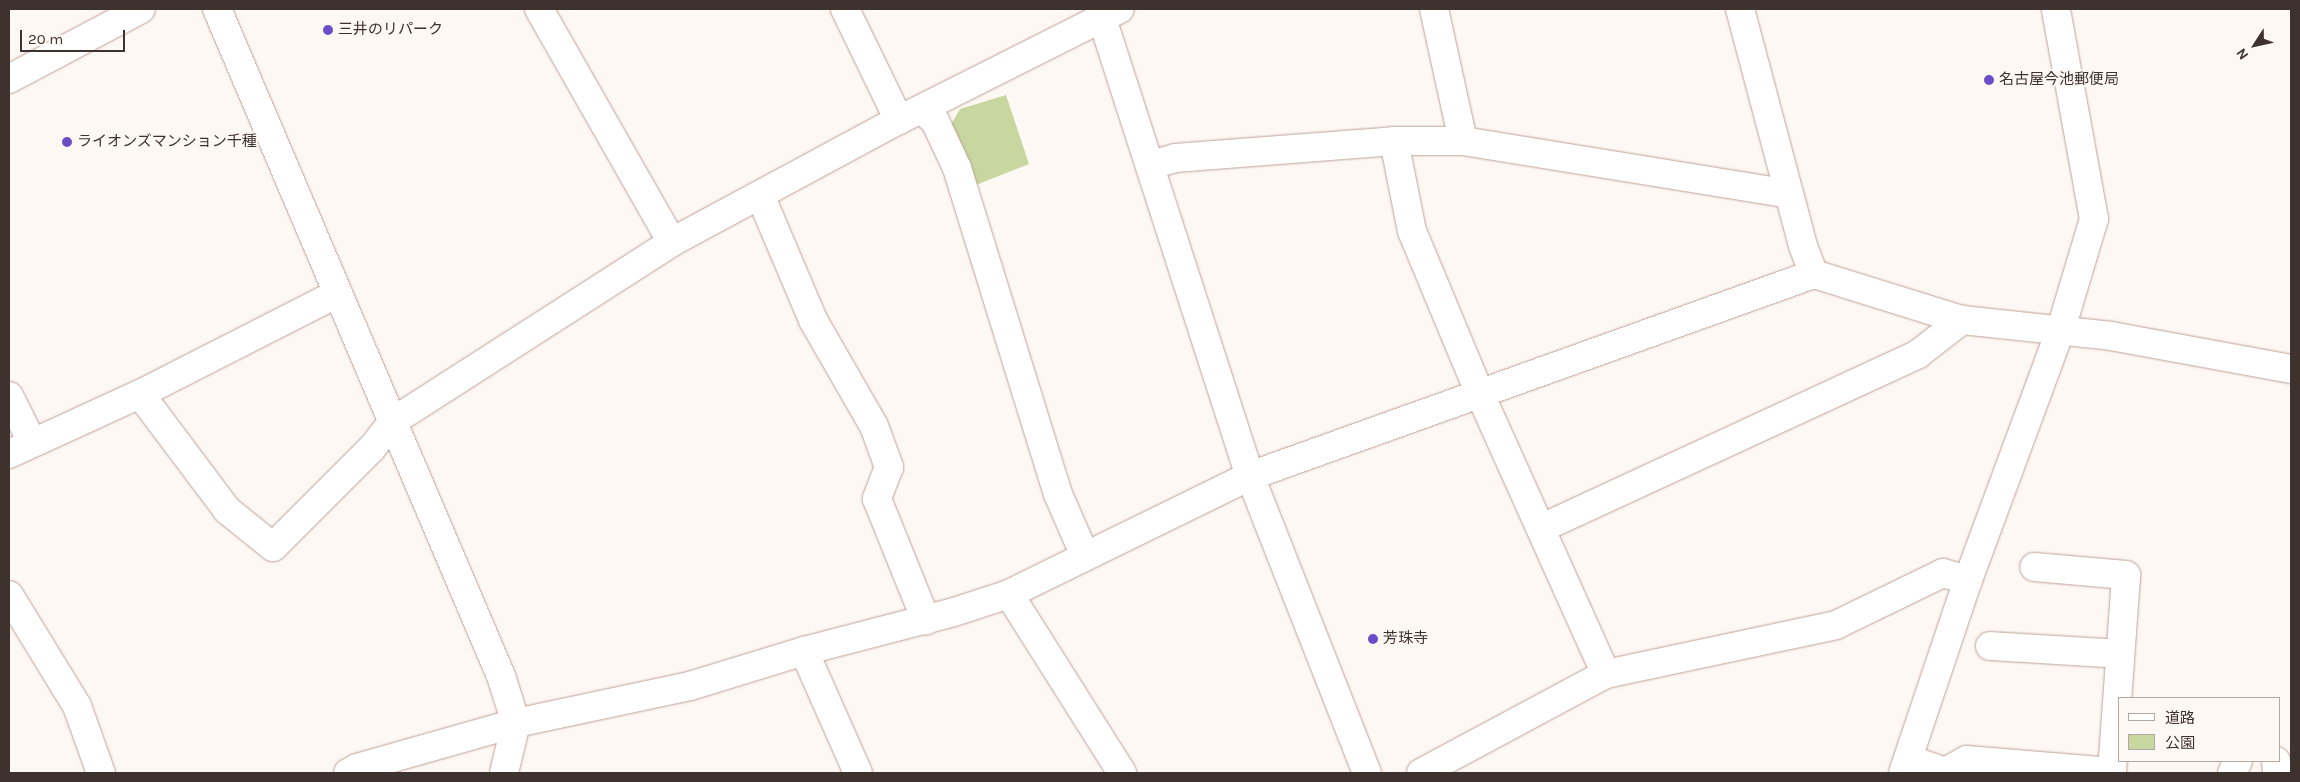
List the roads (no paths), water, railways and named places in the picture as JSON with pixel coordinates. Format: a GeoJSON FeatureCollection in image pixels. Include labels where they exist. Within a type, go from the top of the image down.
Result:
{"type":"FeatureCollection","features":[{"type":"Feature","properties":{"kind":"street"},"geometry":{"type":"LineString","coordinates":[[9,79],[141,9]]}},
{"type":"Feature","properties":{"kind":"street"},"geometry":{"type":"LineString","coordinates":[[217,9],[501,676],[516,723],[504,773]]}},
{"type":"Feature","properties":{"kind":"street"},"geometry":{"type":"LineString","coordinates":[[539,9],[672,242]]}},
{"type":"Feature","properties":{"kind":"street"},"geometry":{"type":"LineString","coordinates":[[845,9],[911,115],[935,121],[957,168],[1058,494],[1085,556]]}},
{"type":"Feature","properties":{"kind":"street"},"geometry":{"type":"LineString","coordinates":[[1434,9],[1463,141]]}},
{"type":"Feature","properties":{"kind":"street"},"geometry":{"type":"LineString","coordinates":[[1740,9],[1789,194],[1814,274]]}},
{"type":"Feature","properties":{"kind":"street"},"geometry":{"type":"LineString","coordinates":[[2056,9],[2094,219],[2061,328],[1968,580],[1905,766],[1945,773],[1967,760],[2119,772]]}},
{"type":"Feature","properties":{"kind":"street"},"geometry":{"type":"LineString","coordinates":[[140,394],[227,510],[273,547],[372,448],[392,422],[672,242],[1107,11],[1152,165],[1250,476],[1367,773]]}},
{"type":"Feature","properties":{"kind":"street"},"geometry":{"type":"LineString","coordinates":[[1394,141],[1412,231],[1480,394],[1542,528],[1606,674]]}},
{"type":"Feature","properties":{"kind":"street"},"geometry":{"type":"LineString","coordinates":[[1152,165],[1175,158],[1394,141],[1463,141],[1789,194]]}},
{"type":"Feature","properties":{"kind":"street"},"geometry":{"type":"LineString","coordinates":[[760,195],[813,320],[874,426],[889,468],[877,500],[926,620]]}},
{"type":"Feature","properties":{"kind":"street"},"geometry":{"type":"LineString","coordinates":[[348,773],[357,768],[516,723],[690,686],[804,651],[926,620],[1009,594],[1250,476],[1814,274],[1962,320],[2061,328],[2291,369]]}},
{"type":"Feature","properties":{"kind":"street"},"geometry":{"type":"LineString","coordinates":[[9,396],[20,448],[140,394],[338,293]]}},
{"type":"Feature","properties":{"kind":"street"},"geometry":{"type":"LineString","coordinates":[[1542,528],[1918,354],[1962,320]]}},
{"type":"Feature","properties":{"kind":"street"},"geometry":{"type":"LineString","coordinates":[[2034,567],[2126,575],[2120,654],[2120,697]]}},
{"type":"Feature","properties":{"kind":"street"},"geometry":{"type":"LineString","coordinates":[[1421,773],[1606,674],[1836,625],[1943,573],[1968,580]]}},
{"type":"Feature","properties":{"kind":"street"},"geometry":{"type":"LineString","coordinates":[[1009,594],[1122,773]]}},
{"type":"Feature","properties":{"kind":"street"},"geometry":{"type":"LineString","coordinates":[[9,595],[77,706],[101,773]]}},
{"type":"Feature","properties":{"kind":"street"},"geometry":{"type":"LineString","coordinates":[[1990,646],[2120,654]]}},
{"type":"Feature","properties":{"kind":"street"},"geometry":{"type":"LineString","coordinates":[[804,651],[858,773]]}},
{"type":"Feature","properties":{"kind":"place","name":"三井のリパーク"},"geometry":{"type":"Point","coordinates":[328,30]}},
{"type":"Feature","properties":{"kind":"place","name":"名古屋今池郵便局"},"geometry":{"type":"Point","coordinates":[1989,80]}},
{"type":"Feature","properties":{"kind":"place","name":"ライオンズマンション千種"},"geometry":{"type":"Point","coordinates":[67,142]}},
{"type":"Feature","properties":{"kind":"place","name":"芳珠寺"},"geometry":{"type":"Point","coordinates":[1373,639]}}]}
